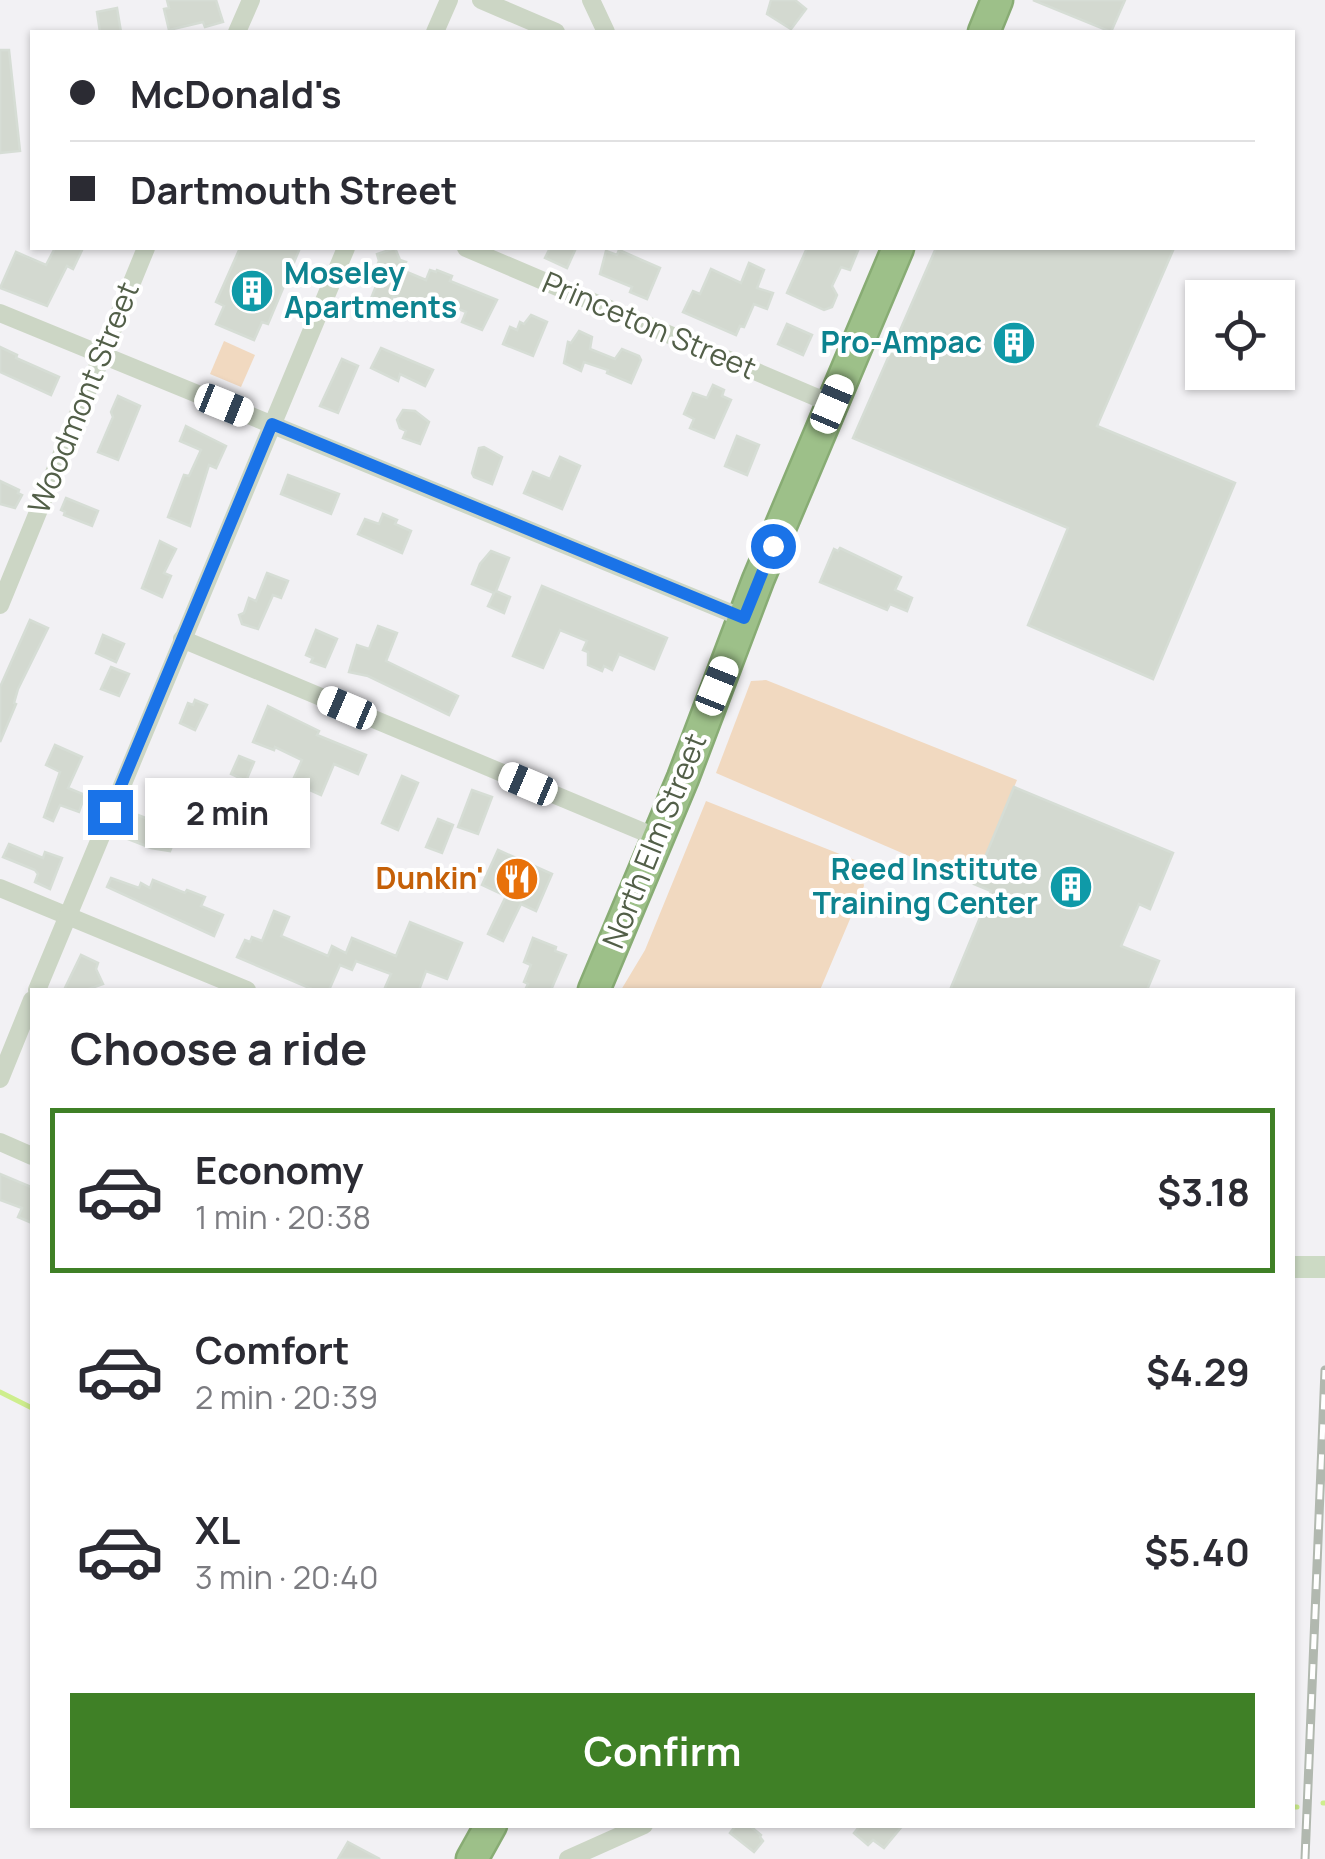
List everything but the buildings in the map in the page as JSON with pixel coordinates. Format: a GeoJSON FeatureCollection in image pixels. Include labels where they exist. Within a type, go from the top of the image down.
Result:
{"type":"FeatureCollection","features":[{"type":"Feature","properties":{"kind":"highway"},"geometry":{"type":"LineString","coordinates":[[985,30],[998,0]]}},
{"type":"Feature","properties":{"kind":"highway","name":"North Elm Street"},"geometry":{"type":"LineString","coordinates":[[595,988],[897,250]]}},
{"type":"Feature","properties":{"kind":"highway"},"geometry":{"type":"LineString","coordinates":[[472,1859],[489,1828]]}},
{"type":"Feature","properties":{"kind":"main road"},"geometry":{"type":"LineString","coordinates":[[1295,1267],[1325,1266]]}},
{"type":"Feature","properties":{"kind":"street"},"geometry":{"type":"LineString","coordinates":[[238,30],[251,0]]}},
{"type":"Feature","properties":{"kind":"street"},"geometry":{"type":"LineString","coordinates":[[436,30],[448,0]]}},
{"type":"Feature","properties":{"kind":"street"},"geometry":{"type":"LineString","coordinates":[[480,0],[551,30]]}},
{"type":"Feature","properties":{"kind":"street"},"geometry":{"type":"LineString","coordinates":[[592,0],[605,30]]}},
{"type":"Feature","properties":{"kind":"street","name":"Woodmont Street"},"geometry":{"type":"LineString","coordinates":[[0,605],[145,250]]}},
{"type":"Feature","properties":{"kind":"street"},"geometry":{"type":"LineString","coordinates":[[37,988],[345,250]]}},
{"type":"Feature","properties":{"kind":"street","name":"Princeton Street"},"geometry":{"type":"LineString","coordinates":[[471,250],[832,404]]}},
{"type":"Feature","properties":{"kind":"street"},"geometry":{"type":"LineString","coordinates":[[0,313],[744,618]]}},
{"type":"Feature","properties":{"kind":"street"},"geometry":{"type":"LineString","coordinates":[[182,639],[658,838]]}},
{"type":"Feature","properties":{"kind":"street"},"geometry":{"type":"LineString","coordinates":[[0,888],[242,988]]}},
{"type":"Feature","properties":{"kind":"street"},"geometry":{"type":"LineString","coordinates":[[0,1079],[30,1005]]}},
{"type":"Feature","properties":{"kind":"street"},"geometry":{"type":"LineString","coordinates":[[0,1142],[30,1155]]}},
{"type":"Feature","properties":{"kind":"street"},"geometry":{"type":"LineString","coordinates":[[568,1859],[637,1828]]}},
{"type":"Feature","properties":{"kind":"shaded area"},"geometry":{"type":"Polygon","coordinates":[[[224,341],[255,355],[241,387],[210,374],[224,341]]]}},
{"type":"Feature","properties":{"kind":"shaded area"},"geometry":{"type":"Polygon","coordinates":[[[766,680],[1017,780],[974,884],[716,773],[751,681],[766,680]]]}},
{"type":"Feature","properties":{"kind":"shaded area"},"geometry":{"type":"Polygon","coordinates":[[[706,801],[860,862],[864,886],[821,988],[622,988],[645,950],[706,801]]]}},
{"type":"Feature","properties":{"kind":"waterway"},"geometry":{"type":"LineString","coordinates":[[0,1392],[30,1407]]}},
{"type":"Feature","properties":{"kind":"railway"},"geometry":{"type":"LineString","coordinates":[[1305,1859],[1325,1370]]}},
{"type":"Feature","properties":{"kind":"place","name":"Moseley Apartments"},"geometry":{"type":"Point","coordinates":[252,291]}},
{"type":"Feature","properties":{"kind":"place","name":"Pro-Ampac"},"geometry":{"type":"Point","coordinates":[1014,343]}},
{"type":"Feature","properties":{"kind":"place","name":"Dunkin'"},"geometry":{"type":"Point","coordinates":[517,879]}},
{"type":"Feature","properties":{"kind":"place","name":"Reed Institute Training Center"},"geometry":{"type":"Point","coordinates":[1071,887]}},
{"type":"Feature","properties":{"kind":"route"},"geometry":{"type":"LineString","coordinates":[[110,812],[272,424],[744,618],[773,546]]}}]}
